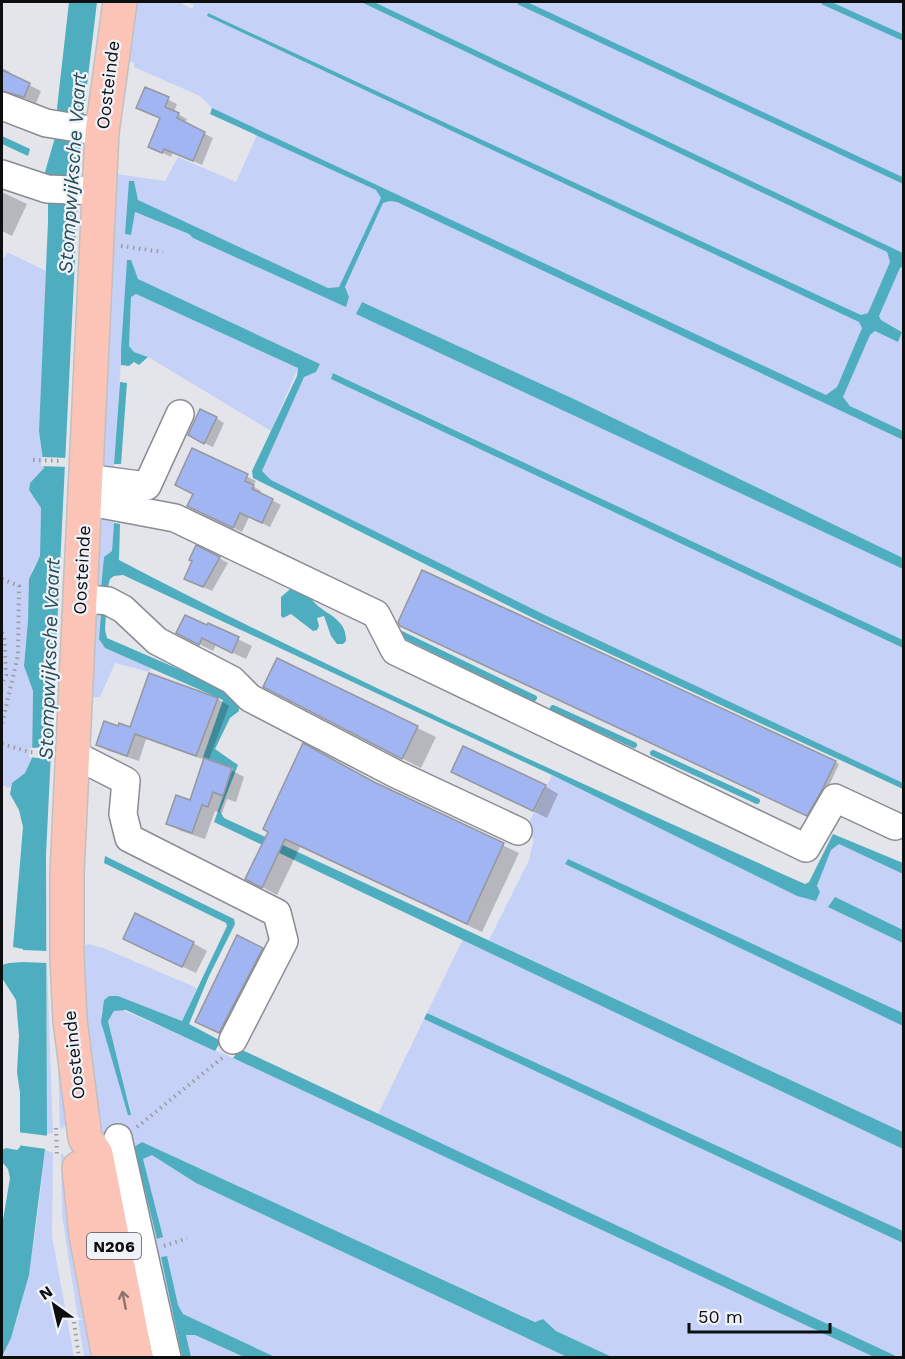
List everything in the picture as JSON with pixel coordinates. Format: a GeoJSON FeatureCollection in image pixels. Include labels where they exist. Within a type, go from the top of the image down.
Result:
{"type":"FeatureCollection","features":[{"type":"Feature","properties":{"kind":"main road","name":"Oosteinde"},"geometry":{"type":"LineString","coordinates":[[120,2],[81,129],[97,245],[80,480],[80,598],[64,754],[69,1020],[85,1138],[96,1154],[136,1358]]}},
{"type":"Feature","properties":{"kind":"main road","name":"Oosteinde"},"geometry":{"type":"LineString","coordinates":[[85,1138],[78,1158],[79,1169],[87,1235],[109,1358]]}},
{"type":"Feature","properties":{"kind":"street"},"geometry":{"type":"LineString","coordinates":[[2,106],[27,117],[81,129]]}},
{"type":"Feature","properties":{"kind":"street"},"geometry":{"type":"LineString","coordinates":[[2,174],[47,189],[90,191]]}},
{"type":"Feature","properties":{"kind":"street"},"geometry":{"type":"LineString","coordinates":[[80,480],[147,486],[180,414]]}},
{"type":"Feature","properties":{"kind":"street"},"geometry":{"type":"LineString","coordinates":[[80,480],[175,518],[376,614],[395,651],[806,848],[835,798],[895,826]]}},
{"type":"Feature","properties":{"kind":"street"},"geometry":{"type":"LineString","coordinates":[[80,598],[108,601],[123,609],[157,641],[232,680],[250,698],[396,774],[518,831]]}},
{"type":"Feature","properties":{"kind":"street"},"geometry":{"type":"LineString","coordinates":[[64,754],[126,781],[123,814],[129,838],[278,913],[284,940],[233,1040]]}},
{"type":"Feature","properties":{"kind":"street"},"geometry":{"type":"LineString","coordinates":[[127,1133],[167,1358]]}},
{"type":"Feature","properties":{"kind":"path"},"geometry":{"type":"LineString","coordinates":[[97,245],[141,247],[163,252]]}},
{"type":"Feature","properties":{"kind":"path"},"geometry":{"type":"LineString","coordinates":[[33,460],[42,460],[80,480]]}},
{"type":"Feature","properties":{"kind":"path"},"geometry":{"type":"LineString","coordinates":[[2,579],[19,586],[18,655],[2,723]]}},
{"type":"Feature","properties":{"kind":"path"},"geometry":{"type":"LineString","coordinates":[[2,633],[6,675],[2,684]]}},
{"type":"Feature","properties":{"kind":"path"},"geometry":{"type":"LineString","coordinates":[[2,744],[30,752],[64,754]]}},
{"type":"Feature","properties":{"kind":"path"},"geometry":{"type":"LineString","coordinates":[[127,1133],[220,1060],[233,1040]]}},
{"type":"Feature","properties":{"kind":"shaded area"},"geometry":{"type":"Polygon","coordinates":[[[129,2],[179,2],[192,9],[194,5],[188,2],[361,2],[887,252],[890,262],[868,313],[861,315],[208,13],[207,16],[859,322],[862,328],[837,387],[826,395],[259,131],[212,108],[200,96],[134,67],[134,63],[127,60],[129,2]]]}},
{"type":"Feature","properties":{"kind":"shaded area"},"geometry":{"type":"Polygon","coordinates":[[[374,2],[903,2],[903,253],[374,2]]]}},
{"type":"Feature","properties":{"kind":"shaded area"},"geometry":{"type":"Polygon","coordinates":[[[257,135],[376,190],[381,198],[339,287],[328,288],[137,200],[134,181],[125,234],[131,235],[134,212],[189,234],[193,238],[349,297],[345,288],[383,203],[397,202],[903,440],[903,558],[576,400],[362,302],[357,313],[903,569],[903,640],[334,373],[331,379],[903,648],[903,783],[545,615],[271,480],[262,471],[304,376],[316,372],[320,364],[138,279],[128,260],[114,464],[112,551],[104,557],[101,588],[95,587],[110,173],[165,181],[178,157],[236,182],[257,135]]]}},
{"type":"Feature","properties":{"kind":"shaded area"},"geometry":{"type":"Polygon","coordinates":[[[7,252],[46,271],[39,431],[44,468],[30,483],[29,490],[41,508],[40,556],[32,570],[24,666],[33,691],[32,758],[25,773],[12,783],[10,788],[2,785],[2,257],[5,258],[7,252]]]}},
{"type":"Feature","properties":{"kind":"shaded area"},"geometry":{"type":"Polygon","coordinates":[[[903,266],[903,431],[850,406],[843,397],[870,335],[875,331],[898,341],[902,331],[881,320],[879,316],[900,268],[903,266]]]}},
{"type":"Feature","properties":{"kind":"shaded area"},"geometry":{"type":"Polygon","coordinates":[[[136,294],[298,368],[271,431],[148,357],[134,352],[129,346],[131,297],[136,294]]]}},
{"type":"Feature","properties":{"kind":"shaded area"},"geometry":{"type":"Polygon","coordinates":[[[101,613],[99,639],[105,648],[151,668],[149,672],[115,663],[100,697],[87,697],[92,614],[101,613]]]}},
{"type":"Feature","properties":{"kind":"shaded area"},"geometry":{"type":"Polygon","coordinates":[[[552,775],[797,896],[817,887],[831,850],[839,844],[903,874],[903,930],[835,898],[829,907],[903,943],[903,1013],[568,859],[565,864],[903,1026],[903,1132],[489,940],[529,860],[534,838],[524,833],[552,775]]]}},
{"type":"Feature","properties":{"kind":"shaded area"},"geometry":{"type":"Polygon","coordinates":[[[463,939],[903,1149],[903,1231],[427,1013],[463,939]]]}},
{"type":"Feature","properties":{"kind":"shaded area"},"geometry":{"type":"Polygon","coordinates":[[[88,944],[103,948],[197,988],[182,1021],[118,996],[101,1012],[131,1115],[108,1020],[114,1011],[120,1009],[233,1058],[874,1357],[612,1357],[556,1331],[543,1319],[536,1322],[142,1142],[134,1147],[157,1239],[162,1237],[143,1159],[152,1154],[196,1183],[567,1357],[275,1357],[183,1314],[178,1305],[166,1256],[161,1257],[182,1357],[142,1357],[89,1071],[83,950],[88,944]]]}},
{"type":"Feature","properties":{"kind":"shaded area"},"geometry":{"type":"Polygon","coordinates":[[[47,966],[53,1133],[47,1134],[47,966]]]}},
{"type":"Feature","properties":{"kind":"shaded area"},"geometry":{"type":"Polygon","coordinates":[[[55,971],[67,1125],[60,1129],[55,971]]]}},
{"type":"Feature","properties":{"kind":"shaded area"},"geometry":{"type":"Polygon","coordinates":[[[424,1019],[903,1243],[903,1357],[888,1353],[378,1114],[424,1019]]]}},
{"type":"Feature","properties":{"kind":"shaded area"},"geometry":{"type":"Polygon","coordinates":[[[45,1150],[53,1153],[52,1236],[74,1357],[3,1358],[13,1332],[32,1256],[45,1150]]]}},
{"type":"Feature","properties":{"kind":"shaded area"},"geometry":{"type":"Polygon","coordinates":[[[61,1153],[68,1159],[103,1357],[84,1357],[62,1215],[61,1153]]]}},
{"type":"Feature","properties":{"kind":"shaded area"},"geometry":{"type":"Polygon","coordinates":[[[186,1335],[195,1335],[244,1357],[191,1357],[186,1335]]]}},
{"type":"Feature","properties":{"kind":"water","name":"Stompwijksche Vaart"},"geometry":{"type":"Polygon","coordinates":[[[69,2],[97,2],[81,135],[46,855],[47,1134],[29,1275],[11,1338],[2,1357],[2,1226],[10,1178],[8,1169],[2,1162],[2,1150],[6,1148],[17,1150],[20,1147],[20,1093],[17,1072],[19,1036],[16,1000],[2,978],[2,965],[23,962],[23,949],[13,947],[23,827],[19,810],[10,794],[12,783],[25,773],[32,758],[33,691],[24,666],[29,579],[40,556],[41,508],[29,490],[30,483],[44,468],[39,431],[48,222],[48,185],[45,172],[60,120],[57,108],[69,2]]]}},
{"type":"Feature","properties":{"kind":"water"},"geometry":{"type":"Polygon","coordinates":[[[361,2],[374,2],[903,253],[903,266],[900,268],[879,316],[881,320],[902,332],[898,342],[875,331],[870,335],[843,397],[850,406],[903,431],[903,440],[397,202],[383,203],[345,287],[349,297],[346,307],[193,238],[189,234],[135,212],[131,235],[125,234],[129,181],[134,181],[138,200],[328,288],[339,287],[381,198],[376,190],[210,114],[212,108],[826,395],[837,387],[862,328],[859,322],[207,16],[208,13],[861,315],[868,313],[890,262],[887,252],[361,2]]]}},
{"type":"Feature","properties":{"kind":"water"},"geometry":{"type":"Polygon","coordinates":[[[2,136],[30,149],[28,156],[2,144],[2,136]]]}},
{"type":"Feature","properties":{"kind":"water"},"geometry":{"type":"Polygon","coordinates":[[[127,260],[131,260],[138,279],[320,364],[316,372],[304,377],[262,471],[271,480],[545,615],[903,783],[903,789],[541,622],[253,478],[252,471],[297,376],[298,368],[136,294],[131,297],[129,346],[134,352],[148,357],[139,365],[134,362],[129,366],[121,365],[127,260]]]}},
{"type":"Feature","properties":{"kind":"water"},"geometry":{"type":"Polygon","coordinates":[[[362,302],[576,400],[903,558],[903,569],[356,314],[362,302]]]}},
{"type":"Feature","properties":{"kind":"water"},"geometry":{"type":"Polygon","coordinates":[[[333,373],[903,640],[903,648],[331,379],[333,373]]]}},
{"type":"Feature","properties":{"kind":"water"},"geometry":{"type":"Polygon","coordinates":[[[120,382],[127,383],[121,464],[114,464],[120,382]]]}},
{"type":"Feature","properties":{"kind":"water"},"geometry":{"type":"Polygon","coordinates":[[[114,523],[120,524],[119,560],[374,687],[805,884],[809,882],[833,834],[903,863],[903,874],[839,844],[831,850],[817,886],[820,892],[816,901],[797,896],[552,775],[123,575],[114,576],[110,579],[108,587],[101,588],[104,557],[112,551],[114,523]]]}},
{"type":"Feature","properties":{"kind":"water"},"geometry":{"type":"Polygon","coordinates":[[[296,584],[343,627],[346,641],[343,644],[337,644],[331,636],[324,616],[317,618],[319,626],[313,631],[291,614],[283,618],[281,616],[281,597],[296,584]]]}},
{"type":"Feature","properties":{"kind":"water"},"geometry":{"type":"Polygon","coordinates":[[[101,613],[106,613],[107,638],[220,687],[239,705],[239,711],[230,718],[215,749],[238,765],[220,811],[224,818],[903,1132],[903,1149],[214,822],[233,768],[203,757],[223,700],[105,648],[99,639],[101,613]]]}},
{"type":"Feature","properties":{"kind":"water"},"geometry":{"type":"Polygon","coordinates":[[[105,856],[234,919],[235,924],[209,976],[189,1024],[221,1041],[215,1051],[126,1010],[114,1011],[108,1021],[131,1115],[128,1115],[101,1022],[104,1000],[109,996],[118,996],[182,1021],[227,926],[226,923],[104,863],[105,856]]]}},
{"type":"Feature","properties":{"kind":"water"},"geometry":{"type":"Polygon","coordinates":[[[568,859],[903,1013],[903,1026],[565,864],[568,859]]]}},
{"type":"Feature","properties":{"kind":"water"},"geometry":{"type":"Polygon","coordinates":[[[835,897],[903,930],[903,943],[828,907],[835,897]]]}},
{"type":"Feature","properties":{"kind":"water"},"geometry":{"type":"Polygon","coordinates":[[[427,1013],[903,1231],[903,1243],[424,1019],[427,1013]]]}},
{"type":"Feature","properties":{"kind":"water"},"geometry":{"type":"Polygon","coordinates":[[[240,1049],[898,1357],[874,1357],[233,1058],[240,1049]]]}},
{"type":"Feature","properties":{"kind":"water"},"geometry":{"type":"Polygon","coordinates":[[[142,1142],[535,1322],[543,1319],[556,1331],[612,1357],[567,1357],[196,1183],[152,1155],[143,1159],[163,1237],[157,1239],[134,1147],[142,1142]]]}},
{"type":"Feature","properties":{"kind":"water"},"geometry":{"type":"Polygon","coordinates":[[[167,1256],[178,1305],[183,1314],[275,1357],[244,1357],[195,1335],[186,1335],[191,1357],[182,1357],[161,1257],[167,1256]]]}},
{"type":"Feature","properties":{"kind":"pier"},"geometry":{"type":"Polygon","coordinates":[[[42,457],[68,458],[68,467],[41,466],[42,457]]]}},
{"type":"Feature","properties":{"kind":"pier"},"geometry":{"type":"Polygon","coordinates":[[[55,747],[55,760],[29,757],[30,748],[55,747]]]}},
{"type":"Feature","properties":{"kind":"pier"},"geometry":{"type":"Polygon","coordinates":[[[22,950],[48,951],[48,963],[22,962],[22,950]]]}},
{"type":"Feature","properties":{"kind":"pier"},"geometry":{"type":"Polygon","coordinates":[[[17,1132],[49,1136],[46,1149],[17,1145],[17,1132]]]}},
{"type":"Feature","properties":{"kind":"building"},"geometry":{"type":"Polygon","coordinates":[[[2,70],[30,83],[24,97],[2,91],[2,70]]]}},
{"type":"Feature","properties":{"kind":"building"},"geometry":{"type":"Polygon","coordinates":[[[145,87],[169,97],[165,107],[179,113],[177,118],[205,132],[193,161],[164,149],[162,153],[148,147],[160,118],[136,108],[145,87]]]}},
{"type":"Feature","properties":{"kind":"building"},"geometry":{"type":"Polygon","coordinates":[[[200,409],[217,417],[204,444],[188,435],[200,409]]]}},
{"type":"Feature","properties":{"kind":"building"},"geometry":{"type":"Polygon","coordinates":[[[192,448],[248,474],[245,481],[254,485],[252,489],[273,499],[262,523],[240,513],[233,528],[187,506],[193,494],[175,485],[192,448]]]}},
{"type":"Feature","properties":{"kind":"building"},"geometry":{"type":"Polygon","coordinates":[[[196,545],[220,557],[203,587],[184,579],[196,545]]]}},
{"type":"Feature","properties":{"kind":"building"},"geometry":{"type":"Polygon","coordinates":[[[422,570],[836,761],[807,816],[400,626],[398,622],[422,570]]]}},
{"type":"Feature","properties":{"kind":"building"},"geometry":{"type":"Polygon","coordinates":[[[185,615],[239,637],[232,653],[202,638],[199,645],[176,633],[185,615]]]}},
{"type":"Feature","properties":{"kind":"building"},"geometry":{"type":"Polygon","coordinates":[[[277,658],[418,726],[402,759],[263,687],[277,658]]]}},
{"type":"Feature","properties":{"kind":"building"},"geometry":{"type":"Polygon","coordinates":[[[149,673],[218,698],[196,756],[135,734],[127,756],[96,745],[104,721],[130,727],[149,673]]]}},
{"type":"Feature","properties":{"kind":"building"},"geometry":{"type":"Polygon","coordinates":[[[303,743],[374,782],[504,843],[467,924],[285,839],[262,888],[245,879],[268,832],[263,829],[303,743]]]}},
{"type":"Feature","properties":{"kind":"building"},"geometry":{"type":"Polygon","coordinates":[[[463,746],[546,785],[533,811],[451,772],[463,746]]]}},
{"type":"Feature","properties":{"kind":"building"},"geometry":{"type":"Polygon","coordinates":[[[204,758],[232,768],[223,796],[213,792],[208,807],[202,805],[192,833],[166,824],[176,795],[190,800],[204,758]]]}},
{"type":"Feature","properties":{"kind":"building"},"geometry":{"type":"Polygon","coordinates":[[[135,913],[194,942],[182,967],[123,939],[135,913]]]}},
{"type":"Feature","properties":{"kind":"building"},"geometry":{"type":"Polygon","coordinates":[[[237,935],[263,948],[219,1033],[195,1022],[237,935]]]}},
{"type":"Feature","properties":{"kind":"waterway"},"geometry":{"type":"LineString","coordinates":[[520,2],[904,181]]}},
{"type":"Feature","properties":{"kind":"waterway"},"geometry":{"type":"LineString","coordinates":[[824,2],[904,38]]}},
{"type":"Feature","properties":{"kind":"waterway"},"geometry":{"type":"LineString","coordinates":[[395,631],[534,698]]}},
{"type":"Feature","properties":{"kind":"waterway"},"geometry":{"type":"LineString","coordinates":[[553,708],[634,745]]}},
{"type":"Feature","properties":{"kind":"waterway"},"geometry":{"type":"LineString","coordinates":[[653,753],[757,801]]}}]}
